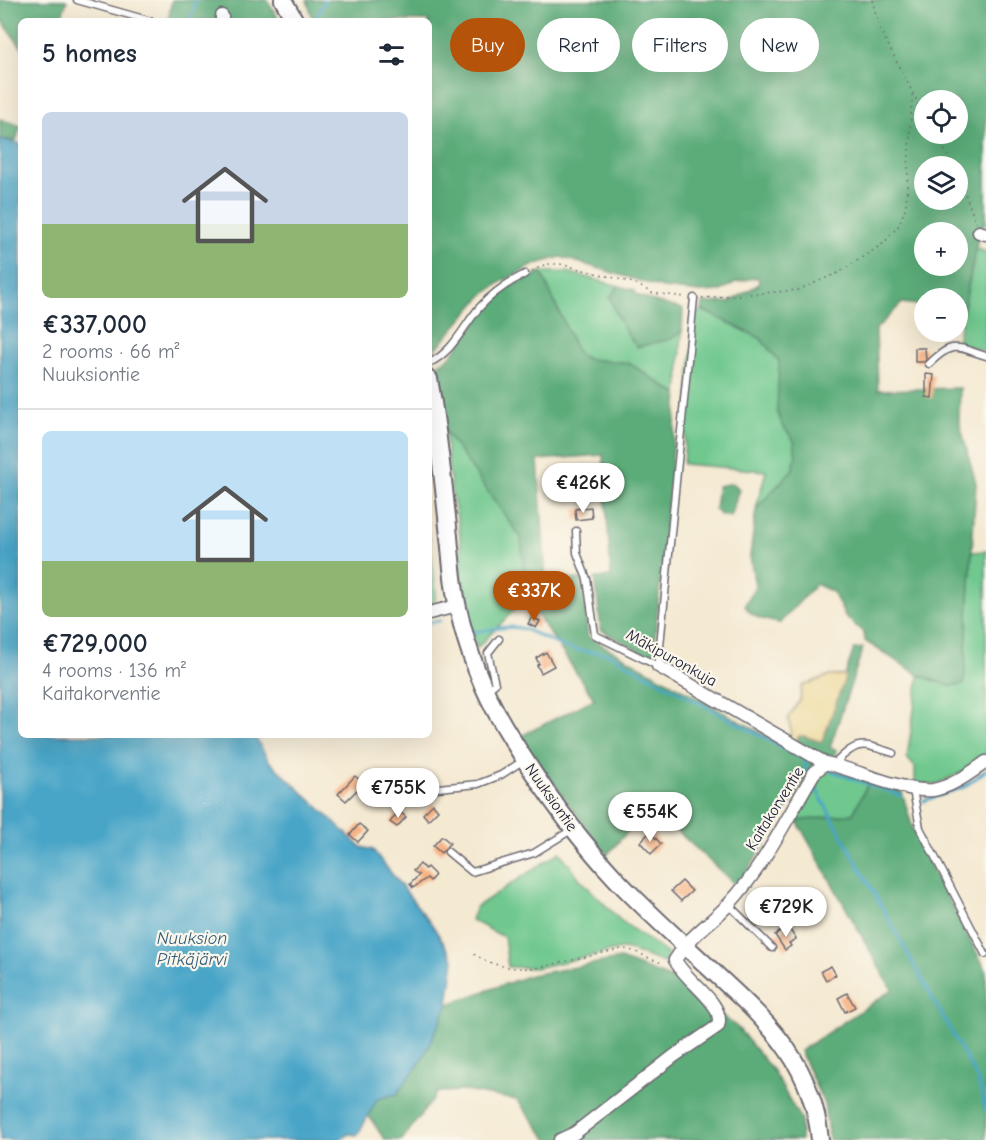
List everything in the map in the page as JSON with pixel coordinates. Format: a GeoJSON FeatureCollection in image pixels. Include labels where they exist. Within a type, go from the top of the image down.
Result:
{"type":"FeatureCollection","features":[{"type":"Feature","properties":{"kind":"street"},"geometry":{"type":"LineString","coordinates":[[283,0],[293,18]]}},
{"type":"Feature","properties":{"kind":"street","name":"Nuuksiontie"},"geometry":{"type":"LineString","coordinates":[[432,396],[457,606],[475,668],[486,691],[525,759],[573,829],[617,879],[751,1006],[781,1039],[809,1089],[820,1140]]}},
{"type":"Feature","properties":{"kind":"street"},"geometry":{"type":"LineString","coordinates":[[432,612],[457,606]]}},
{"type":"Feature","properties":{"kind":"street","name":"Mäkipuronkuja"},"geometry":{"type":"LineString","coordinates":[[658,666],[829,764]]}},
{"type":"Feature","properties":{"kind":"street"},"geometry":{"type":"LineString","coordinates":[[829,764],[913,790],[933,790],[947,786],[986,762]]}},
{"type":"Feature","properties":{"kind":"street","name":"Kaitakorventie"},"geometry":{"type":"LineString","coordinates":[[675,960],[700,928],[729,904],[754,872],[814,773],[829,764]]}},
{"type":"Feature","properties":{"kind":"street"},"geometry":{"type":"LineString","coordinates":[[560,1140],[575,1133],[674,1056],[718,1026],[719,1013],[714,1004],[686,976],[675,960]]}},
{"type":"Feature","properties":{"kind":"lane"},"geometry":{"type":"LineString","coordinates":[[77,0],[140,18]]}},
{"type":"Feature","properties":{"kind":"lane"},"geometry":{"type":"LineString","coordinates":[[432,362],[440,358],[452,346],[479,308],[494,292],[525,274]]}},
{"type":"Feature","properties":{"kind":"lane"},"geometry":{"type":"LineString","coordinates":[[658,666],[694,298]]}},
{"type":"Feature","properties":{"kind":"lane"},"geometry":{"type":"LineString","coordinates":[[930,364],[942,351],[955,346],[986,356]]}},
{"type":"Feature","properties":{"kind":"lane","name":"Mäkipuronkuja"},"geometry":{"type":"LineString","coordinates":[[576,531],[577,553],[587,579],[595,635],[658,666]]}},
{"type":"Feature","properties":{"kind":"lane"},"geometry":{"type":"LineString","coordinates":[[486,691],[495,684],[488,653],[499,639]]}},
{"type":"Feature","properties":{"kind":"lane"},"geometry":{"type":"LineString","coordinates":[[829,764],[850,748],[864,744],[893,753]]}},
{"type":"Feature","properties":{"kind":"lane"},"geometry":{"type":"LineString","coordinates":[[388,797],[418,790],[478,784],[501,775],[525,759]]}},
{"type":"Feature","properties":{"kind":"lane"},"geometry":{"type":"LineString","coordinates":[[913,790],[920,828],[985,954]]}},
{"type":"Feature","properties":{"kind":"lane"},"geometry":{"type":"LineString","coordinates":[[448,852],[472,872],[534,853],[573,829]]}},
{"type":"Feature","properties":{"kind":"lane"},"geometry":{"type":"LineString","coordinates":[[729,904],[772,948]]}},
{"type":"Feature","properties":{"kind":"path"},"geometry":{"type":"LineString","coordinates":[[872,0],[880,29],[914,98]]}},
{"type":"Feature","properties":{"kind":"path"},"geometry":{"type":"LineString","coordinates":[[525,274],[546,264],[560,264],[634,283],[652,293],[694,298],[798,290],[840,272],[884,243],[899,225],[906,206],[912,94]]}},
{"type":"Feature","properties":{"kind":"path"},"geometry":{"type":"LineString","coordinates":[[968,199],[982,233]]}},
{"type":"Feature","properties":{"kind":"path"},"geometry":{"type":"LineString","coordinates":[[474,954],[495,966],[523,969],[621,949],[630,949],[652,961],[665,963],[675,960]]}},
{"type":"Feature","properties":{"kind":"green space"},"geometry":{"type":"Polygon","coordinates":[[[0,0],[67,1],[61,18],[18,18],[18,43],[0,18],[0,0]]]}},
{"type":"Feature","properties":{"kind":"green space"},"geometry":{"type":"Polygon","coordinates":[[[172,0],[267,0],[278,18],[224,18],[219,16],[219,18],[169,18],[172,0]]]}},
{"type":"Feature","properties":{"kind":"green space"},"geometry":{"type":"Polygon","coordinates":[[[307,0],[986,0],[986,225],[981,224],[968,288],[914,288],[914,305],[902,303],[876,329],[878,390],[960,388],[959,421],[976,483],[964,684],[949,686],[919,675],[865,641],[864,633],[845,616],[833,592],[816,584],[780,623],[755,616],[745,605],[755,586],[750,556],[756,509],[793,469],[796,457],[794,440],[782,425],[777,411],[779,361],[760,338],[702,310],[703,303],[730,302],[759,284],[758,277],[736,282],[721,291],[698,292],[663,288],[561,257],[536,264],[501,282],[482,296],[435,350],[432,338],[432,18],[312,18],[307,0]]]}},
{"type":"Feature","properties":{"kind":"green space"},"geometry":{"type":"Polygon","coordinates":[[[0,119],[18,125],[16,141],[0,139],[0,119]]]}},
{"type":"Feature","properties":{"kind":"green space"},"geometry":{"type":"Polygon","coordinates":[[[976,248],[986,252],[986,352],[957,342],[968,342],[968,288],[976,248]]]}},
{"type":"Feature","properties":{"kind":"green space"},"geometry":{"type":"Polygon","coordinates":[[[541,272],[567,272],[619,286],[610,297],[621,323],[637,346],[671,339],[682,331],[678,395],[629,363],[588,359],[578,354],[541,272]]]}},
{"type":"Feature","properties":{"kind":"green space"},"geometry":{"type":"Polygon","coordinates":[[[541,272],[578,354],[588,359],[629,363],[678,395],[653,658],[601,630],[595,578],[611,577],[603,455],[538,460],[546,581],[582,579],[588,637],[815,763],[738,887],[650,806],[607,855],[519,737],[594,699],[526,598],[521,538],[445,431],[436,366],[451,356],[489,305],[507,288],[541,272]]]}},
{"type":"Feature","properties":{"kind":"green space"},"geometry":{"type":"Polygon","coordinates":[[[619,286],[634,290],[637,295],[655,302],[683,309],[682,331],[671,339],[637,347],[621,323],[610,297],[619,286]]]}},
{"type":"Feature","properties":{"kind":"green space"},"geometry":{"type":"Polygon","coordinates":[[[702,310],[760,338],[779,361],[782,425],[794,440],[796,457],[793,469],[756,509],[766,471],[683,464],[695,314],[702,310]]]}},
{"type":"Feature","properties":{"kind":"green space"},"geometry":{"type":"Polygon","coordinates":[[[445,431],[522,538],[526,598],[477,648],[468,622],[460,575],[462,560],[459,527],[451,490],[445,431]]]}},
{"type":"Feature","properties":{"kind":"green space"},"geometry":{"type":"Polygon","coordinates":[[[733,483],[739,489],[731,517],[721,515],[715,509],[718,486],[733,483]]]}},
{"type":"Feature","properties":{"kind":"green space"},"geometry":{"type":"Polygon","coordinates":[[[986,551],[986,755],[965,771],[935,785],[915,783],[915,767],[907,758],[919,675],[949,686],[964,683],[972,552],[986,551]]]}},
{"type":"Feature","properties":{"kind":"green space"},"geometry":{"type":"Polygon","coordinates":[[[432,560],[436,594],[432,605],[432,560]]]}},
{"type":"Feature","properties":{"kind":"green space"},"geometry":{"type":"Polygon","coordinates":[[[863,648],[830,747],[836,750],[835,756],[826,758],[800,746],[797,738],[799,736],[822,742],[854,649],[863,648]]]}},
{"type":"Feature","properties":{"kind":"green space"},"geometry":{"type":"Polygon","coordinates":[[[833,769],[869,781],[853,814],[797,821],[820,776],[833,769]]]}},
{"type":"Feature","properties":{"kind":"green space"},"geometry":{"type":"Polygon","coordinates":[[[869,781],[902,792],[915,836],[986,970],[986,1140],[829,1140],[824,1104],[800,1051],[892,990],[797,821],[853,814],[869,781]]]}},
{"type":"Feature","properties":{"kind":"green space"},"geometry":{"type":"Polygon","coordinates":[[[560,852],[579,878],[620,920],[668,954],[665,963],[621,949],[536,968],[508,967],[504,937],[471,920],[476,907],[560,852]]]}},
{"type":"Feature","properties":{"kind":"green space"},"geometry":{"type":"Polygon","coordinates":[[[620,959],[678,981],[715,1004],[719,1013],[738,1028],[773,1071],[801,1120],[801,1140],[548,1140],[517,1100],[465,1091],[438,1092],[402,1140],[385,1140],[368,1115],[377,1099],[397,1093],[422,1060],[448,1004],[531,975],[620,959]]]}},
{"type":"Feature","properties":{"kind":"sand"},"geometry":{"type":"Polygon","coordinates":[[[846,675],[822,742],[799,736],[797,739],[800,746],[789,739],[791,730],[788,718],[800,700],[802,686],[828,676],[846,675]]]}},
{"type":"Feature","properties":{"kind":"water","name":"Nuuksion Pitkäjärvi"},"geometry":{"type":"Polygon","coordinates":[[[0,139],[18,143],[18,738],[256,738],[269,761],[361,847],[373,850],[433,926],[454,960],[448,1004],[422,1060],[397,1094],[377,1099],[358,1135],[349,1134],[340,1140],[0,1140],[0,139]]]}},
{"type":"Feature","properties":{"kind":"building"},"geometry":{"type":"Polygon","coordinates":[[[915,348],[925,348],[926,360],[924,362],[915,362],[915,348]]]}},
{"type":"Feature","properties":{"kind":"building"},"geometry":{"type":"Polygon","coordinates":[[[926,374],[934,375],[932,398],[926,397],[926,374]]]}},
{"type":"Feature","properties":{"kind":"building"},"geometry":{"type":"Polygon","coordinates":[[[591,507],[592,518],[576,520],[575,509],[591,507]]]}},
{"type":"Feature","properties":{"kind":"building"},"geometry":{"type":"Polygon","coordinates":[[[532,617],[540,621],[536,628],[528,624],[532,617]]]}},
{"type":"Feature","properties":{"kind":"building"},"geometry":{"type":"Polygon","coordinates":[[[546,652],[554,666],[541,673],[536,658],[546,652]]]}},
{"type":"Feature","properties":{"kind":"building"},"geometry":{"type":"Polygon","coordinates":[[[355,776],[360,780],[362,778],[382,797],[374,806],[357,790],[346,801],[338,794],[355,776]]]}},
{"type":"Feature","properties":{"kind":"building"},"geometry":{"type":"Polygon","coordinates":[[[433,804],[438,810],[428,820],[423,814],[433,804]]]}},
{"type":"Feature","properties":{"kind":"building"},"geometry":{"type":"Polygon","coordinates":[[[399,811],[406,817],[397,827],[390,822],[399,811]]]}},
{"type":"Feature","properties":{"kind":"building"},"geometry":{"type":"Polygon","coordinates":[[[359,824],[368,831],[358,842],[350,835],[359,824]]]}},
{"type":"Feature","properties":{"kind":"building"},"geometry":{"type":"Polygon","coordinates":[[[650,832],[661,844],[651,854],[640,842],[650,832]]]}},
{"type":"Feature","properties":{"kind":"building"},"geometry":{"type":"Polygon","coordinates":[[[442,836],[450,843],[441,853],[433,846],[442,836]]]}},
{"type":"Feature","properties":{"kind":"building"},"geometry":{"type":"Polygon","coordinates":[[[420,864],[435,875],[430,881],[427,878],[413,888],[410,884],[419,875],[413,871],[420,864]]]}},
{"type":"Feature","properties":{"kind":"building"},"geometry":{"type":"Polygon","coordinates":[[[682,881],[692,891],[681,901],[671,891],[682,881]]]}},
{"type":"Feature","properties":{"kind":"building"},"geometry":{"type":"Polygon","coordinates":[[[788,927],[796,939],[789,943],[791,946],[785,950],[775,935],[788,927]]]}},
{"type":"Feature","properties":{"kind":"building"},"geometry":{"type":"Polygon","coordinates":[[[831,966],[836,975],[826,980],[821,971],[831,966]]]}},
{"type":"Feature","properties":{"kind":"building"},"geometry":{"type":"Polygon","coordinates":[[[847,993],[855,1007],[845,1012],[838,998],[847,993]]]}},
{"type":"Feature","properties":{"kind":"waterway"},"geometry":{"type":"LineString","coordinates":[[191,18],[196,0]]}},
{"type":"Feature","properties":{"kind":"waterway"},"geometry":{"type":"LineString","coordinates":[[316,18],[325,0]]}},
{"type":"Feature","properties":{"kind":"waterway"},"geometry":{"type":"LineString","coordinates":[[432,622],[440,621]]}},
{"type":"Feature","properties":{"kind":"waterway"},"geometry":{"type":"LineString","coordinates":[[474,632],[515,627],[565,647],[609,654],[805,760],[806,771]]}},
{"type":"Feature","properties":{"kind":"waterway"},"geometry":{"type":"LineString","coordinates":[[923,801],[964,787],[986,770]]}},
{"type":"Feature","properties":{"kind":"waterway"},"geometry":{"type":"LineString","coordinates":[[831,771],[902,796]]}},
{"type":"Feature","properties":{"kind":"waterway"},"geometry":{"type":"LineString","coordinates":[[815,787],[977,1078],[986,1111]]}}]}
